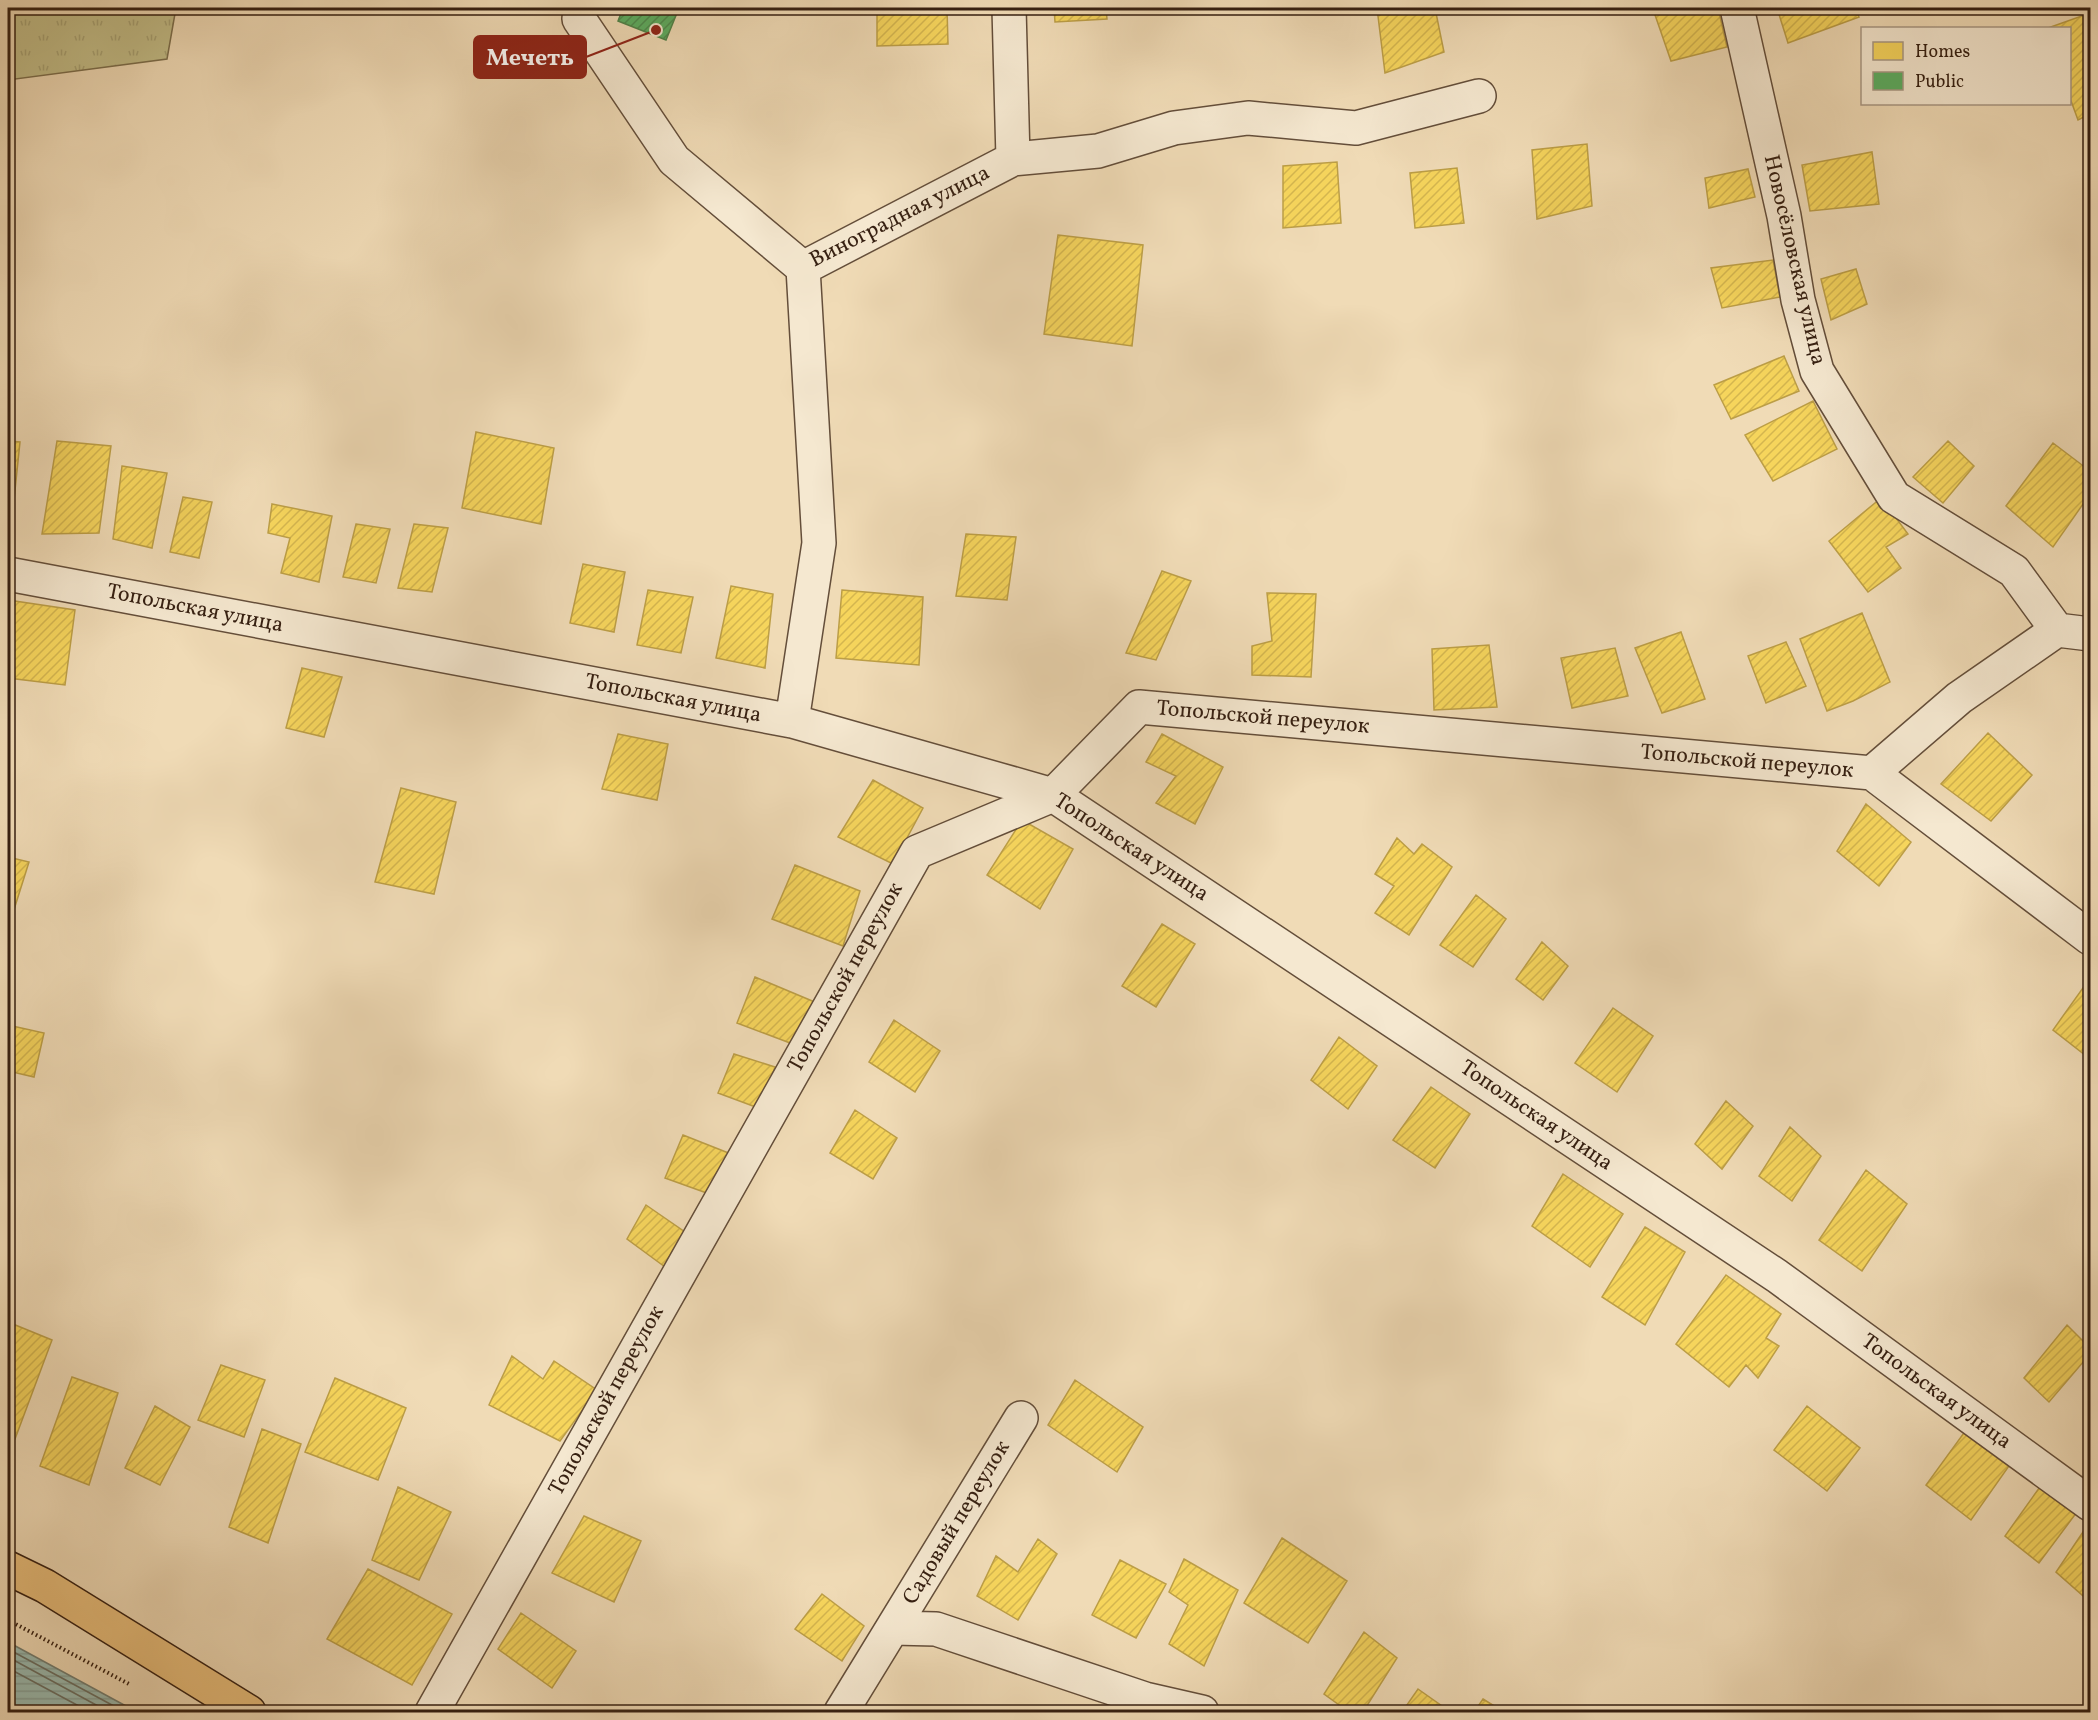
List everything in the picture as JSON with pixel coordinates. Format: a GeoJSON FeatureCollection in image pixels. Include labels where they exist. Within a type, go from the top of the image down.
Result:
{"type":"FeatureCollection","features":[{"type":"Feature","properties":{"kind":"main road"},"geometry":{"type":"LineString","coordinates":[[8,1568],[45,1586],[249,1713]]}},
{"type":"Feature","properties":{"kind":"street","name":"Виноградная улица"},"geometry":{"type":"LineString","coordinates":[[580,8],[579,19],[674,160],[803,268],[1013,159],[1009,8]]}},
{"type":"Feature","properties":{"kind":"street","name":"Новосёловская улица"},"geometry":{"type":"LineString","coordinates":[[1737,8],[1784,216],[1798,300],[1817,371],[1894,497],[2014,571],[2057,630]]}},
{"type":"Feature","properties":{"kind":"street"},"geometry":{"type":"LineString","coordinates":[[1013,159],[1098,151],[1174,128],[1248,117],[1356,128],[1479,96]]}},
{"type":"Feature","properties":{"kind":"street"},"geometry":{"type":"LineString","coordinates":[[792,721],[819,543],[803,268]]}},
{"type":"Feature","properties":{"kind":"street","name":"Топольская улица"},"geometry":{"type":"LineString","coordinates":[[8,574],[792,721],[1053,795],[1777,1276],[2091,1504]]}},
{"type":"Feature","properties":{"kind":"street"},"geometry":{"type":"LineString","coordinates":[[2057,630],[2091,634]]}},
{"type":"Feature","properties":{"kind":"street","name":"Топольской переулок"},"geometry":{"type":"LineString","coordinates":[[432,1713],[917,852],[1053,795],[1139,706],[1872,773],[1959,698],[2057,630]]}},
{"type":"Feature","properties":{"kind":"street"},"geometry":{"type":"LineString","coordinates":[[1872,773],[2091,938]]}},
{"type":"Feature","properties":{"kind":"street","name":"Садовый переулок"},"geometry":{"type":"LineString","coordinates":[[841,1713],[1021,1418]]}},
{"type":"Feature","properties":{"kind":"street","name":"Садовый переулок"},"geometry":{"type":"LineString","coordinates":[[893,1628],[936,1629],[1145,1699],[1202,1713]]}},
{"type":"Feature","properties":{"kind":"path"},"geometry":{"type":"LineString","coordinates":[[8,1620],[130,1685]]}},
{"type":"Feature","properties":{"kind":"green space"},"geometry":{"type":"Polygon","coordinates":[[[8,8],[176,8],[167,59],[8,80],[8,8]]]}},
{"type":"Feature","properties":{"kind":"water"},"geometry":{"type":"Polygon","coordinates":[[[8,1642],[137,1712],[8,1712],[8,1642]]]}},
{"type":"Feature","properties":{"kind":"building: Homes"},"geometry":{"type":"Polygon","coordinates":[[[877,8],[947,8],[948,44],[877,46],[877,8]]]}},
{"type":"Feature","properties":{"kind":"building: Homes"},"geometry":{"type":"Polygon","coordinates":[[[1054,8],[1106,8],[1107,19],[1055,22],[1054,8]]]}},
{"type":"Feature","properties":{"kind":"building: Homes"},"geometry":{"type":"Polygon","coordinates":[[[1377,8],[1435,8],[1444,52],[1385,73],[1377,8]]]}},
{"type":"Feature","properties":{"kind":"building: Homes"},"geometry":{"type":"Polygon","coordinates":[[[1669,8],[1718,8],[1727,47],[1671,61],[1654,12],[1669,8]]]}},
{"type":"Feature","properties":{"kind":"building: Homes"},"geometry":{"type":"Polygon","coordinates":[[[1777,8],[1855,8],[1859,17],[1788,43],[1777,8]]]}},
{"type":"Feature","properties":{"kind":"building: Homes"},"geometry":{"type":"Polygon","coordinates":[[[2090,13],[2090,114],[2078,120],[2071,101],[2071,27],[2051,27],[2090,13]]]}},
{"type":"Feature","properties":{"kind":"building: Homes"},"geometry":{"type":"Polygon","coordinates":[[[1587,144],[1592,206],[1537,219],[1532,150],[1587,144]]]}},
{"type":"Feature","properties":{"kind":"building: Homes"},"geometry":{"type":"Polygon","coordinates":[[[1872,152],[1879,204],[1810,211],[1802,165],[1872,152]]]}},
{"type":"Feature","properties":{"kind":"building: Homes"},"geometry":{"type":"Polygon","coordinates":[[[1337,162],[1341,223],[1283,228],[1283,166],[1337,162]]]}},
{"type":"Feature","properties":{"kind":"building: Homes"},"geometry":{"type":"Polygon","coordinates":[[[1457,168],[1464,223],[1415,228],[1410,173],[1457,168]]]}},
{"type":"Feature","properties":{"kind":"building: Homes"},"geometry":{"type":"Polygon","coordinates":[[[1748,169],[1755,197],[1709,208],[1705,178],[1748,169]]]}},
{"type":"Feature","properties":{"kind":"building: Homes"},"geometry":{"type":"Polygon","coordinates":[[[1058,235],[1143,245],[1132,346],[1044,334],[1058,235]]]}},
{"type":"Feature","properties":{"kind":"building: Homes"},"geometry":{"type":"Polygon","coordinates":[[[1773,260],[1780,297],[1722,308],[1711,268],[1773,260]]]}},
{"type":"Feature","properties":{"kind":"building: Homes"},"geometry":{"type":"Polygon","coordinates":[[[1856,269],[1867,304],[1831,320],[1821,279],[1856,269]]]}},
{"type":"Feature","properties":{"kind":"building: Homes"},"geometry":{"type":"Polygon","coordinates":[[[1784,356],[1799,391],[1731,419],[1714,385],[1784,356]]]}},
{"type":"Feature","properties":{"kind":"building: Homes"},"geometry":{"type":"Polygon","coordinates":[[[1813,401],[1837,449],[1773,481],[1745,435],[1813,401]]]}},
{"type":"Feature","properties":{"kind":"building: Homes"},"geometry":{"type":"Polygon","coordinates":[[[476,432],[554,448],[541,524],[462,508],[476,432]]]}},
{"type":"Feature","properties":{"kind":"building: Homes"},"geometry":{"type":"Polygon","coordinates":[[[8,441],[20,442],[12,519],[8,519],[8,441]]]}},
{"type":"Feature","properties":{"kind":"building: Homes"},"geometry":{"type":"Polygon","coordinates":[[[57,441],[111,446],[99,533],[42,534],[57,441]]]}},
{"type":"Feature","properties":{"kind":"building: Homes"},"geometry":{"type":"Polygon","coordinates":[[[1948,441],[1974,466],[1943,503],[1913,477],[1948,441]]]}},
{"type":"Feature","properties":{"kind":"building: Homes"},"geometry":{"type":"Polygon","coordinates":[[[2053,443],[2090,471],[2090,494],[2053,547],[2006,506],[2053,443]]]}},
{"type":"Feature","properties":{"kind":"building: Homes"},"geometry":{"type":"Polygon","coordinates":[[[122,466],[167,473],[152,548],[113,539],[122,466]]]}},
{"type":"Feature","properties":{"kind":"building: Homes"},"geometry":{"type":"Polygon","coordinates":[[[183,497],[212,502],[199,558],[170,552],[183,497]]]}},
{"type":"Feature","properties":{"kind":"building: Homes"},"geometry":{"type":"Polygon","coordinates":[[[1881,498],[1908,534],[1886,547],[1901,568],[1868,592],[1829,541],[1881,498]]]}},
{"type":"Feature","properties":{"kind":"building: Homes"},"geometry":{"type":"Polygon","coordinates":[[[272,504],[332,516],[319,582],[281,573],[290,538],[268,533],[272,504]]]}},
{"type":"Feature","properties":{"kind":"building: Homes"},"geometry":{"type":"Polygon","coordinates":[[[356,524],[390,529],[376,583],[343,577],[356,524]]]}},
{"type":"Feature","properties":{"kind":"building: Homes"},"geometry":{"type":"Polygon","coordinates":[[[414,524],[448,528],[432,592],[398,588],[414,524]]]}},
{"type":"Feature","properties":{"kind":"building: Homes"},"geometry":{"type":"Polygon","coordinates":[[[966,534],[1016,537],[1007,600],[956,596],[966,534]]]}},
{"type":"Feature","properties":{"kind":"building: Homes"},"geometry":{"type":"Polygon","coordinates":[[[583,564],[625,572],[614,632],[570,623],[583,564]]]}},
{"type":"Feature","properties":{"kind":"building: Homes"},"geometry":{"type":"Polygon","coordinates":[[[1162,571],[1191,581],[1156,660],[1126,653],[1162,571]]]}},
{"type":"Feature","properties":{"kind":"building: Homes"},"geometry":{"type":"Polygon","coordinates":[[[731,586],[773,594],[765,668],[716,658],[731,586]]]}},
{"type":"Feature","properties":{"kind":"building: Homes"},"geometry":{"type":"Polygon","coordinates":[[[648,590],[693,597],[681,653],[637,645],[648,590]]]}},
{"type":"Feature","properties":{"kind":"building: Homes"},"geometry":{"type":"Polygon","coordinates":[[[842,590],[923,597],[919,665],[836,658],[842,590]]]}},
{"type":"Feature","properties":{"kind":"building: Homes"},"geometry":{"type":"Polygon","coordinates":[[[1267,593],[1316,594],[1311,677],[1252,675],[1252,646],[1272,641],[1267,593]]]}},
{"type":"Feature","properties":{"kind":"building: Homes"},"geometry":{"type":"Polygon","coordinates":[[[8,600],[75,610],[65,685],[8,678],[8,600]]]}},
{"type":"Feature","properties":{"kind":"building: Homes"},"geometry":{"type":"Polygon","coordinates":[[[1862,613],[1890,682],[1827,711],[1800,639],[1862,613]]]}},
{"type":"Feature","properties":{"kind":"building: Homes"},"geometry":{"type":"Polygon","coordinates":[[[1681,632],[1705,699],[1662,713],[1635,648],[1681,632]]]}},
{"type":"Feature","properties":{"kind":"building: Homes"},"geometry":{"type":"Polygon","coordinates":[[[1786,642],[1806,686],[1766,703],[1748,656],[1786,642]]]}},
{"type":"Feature","properties":{"kind":"building: Homes"},"geometry":{"type":"Polygon","coordinates":[[[1489,645],[1497,707],[1434,710],[1432,649],[1489,645]]]}},
{"type":"Feature","properties":{"kind":"building: Homes"},"geometry":{"type":"Polygon","coordinates":[[[1615,648],[1628,696],[1572,708],[1561,658],[1615,648]]]}},
{"type":"Feature","properties":{"kind":"building: Homes"},"geometry":{"type":"Polygon","coordinates":[[[302,668],[342,677],[324,737],[286,728],[302,668]]]}},
{"type":"Feature","properties":{"kind":"building: Homes"},"geometry":{"type":"Polygon","coordinates":[[[1988,733],[2032,775],[1991,821],[1941,784],[1988,733]]]}},
{"type":"Feature","properties":{"kind":"building: Homes"},"geometry":{"type":"Polygon","coordinates":[[[618,734],[668,744],[657,800],[602,789],[618,734]]]}},
{"type":"Feature","properties":{"kind":"building: Homes"},"geometry":{"type":"Polygon","coordinates":[[[1162,734],[1223,767],[1195,824],[1156,803],[1176,776],[1146,762],[1162,734]]]}},
{"type":"Feature","properties":{"kind":"building: Homes"},"geometry":{"type":"Polygon","coordinates":[[[873,780],[923,808],[893,864],[838,837],[873,780]]]}},
{"type":"Feature","properties":{"kind":"building: Homes"},"geometry":{"type":"Polygon","coordinates":[[[401,788],[456,802],[434,894],[375,882],[401,788]]]}},
{"type":"Feature","properties":{"kind":"building: Homes"},"geometry":{"type":"Polygon","coordinates":[[[1866,804],[1911,842],[1879,886],[1837,851],[1866,804]]]}},
{"type":"Feature","properties":{"kind":"building: Homes"},"geometry":{"type":"Polygon","coordinates":[[[1022,820],[1073,849],[1040,909],[987,875],[1022,820]]]}},
{"type":"Feature","properties":{"kind":"building: Homes"},"geometry":{"type":"Polygon","coordinates":[[[1397,838],[1414,854],[1422,844],[1452,867],[1409,935],[1375,913],[1394,886],[1375,874],[1397,838]]]}},
{"type":"Feature","properties":{"kind":"building: Homes"},"geometry":{"type":"Polygon","coordinates":[[[8,857],[29,862],[12,916],[8,915],[8,857]]]}},
{"type":"Feature","properties":{"kind":"building: Homes"},"geometry":{"type":"Polygon","coordinates":[[[795,865],[860,891],[843,946],[772,919],[795,865]]]}},
{"type":"Feature","properties":{"kind":"building: Homes"},"geometry":{"type":"Polygon","coordinates":[[[1476,895],[1506,919],[1473,967],[1440,945],[1476,895]]]}},
{"type":"Feature","properties":{"kind":"building: Homes"},"geometry":{"type":"Polygon","coordinates":[[[1162,924],[1195,944],[1156,1007],[1122,986],[1162,924]]]}},
{"type":"Feature","properties":{"kind":"building: Homes"},"geometry":{"type":"Polygon","coordinates":[[[8,931],[14,933],[8,955],[8,931]]]}},
{"type":"Feature","properties":{"kind":"building: Homes"},"geometry":{"type":"Polygon","coordinates":[[[1542,942],[1568,966],[1543,1000],[1516,979],[1542,942]]]}},
{"type":"Feature","properties":{"kind":"building: Homes"},"geometry":{"type":"Polygon","coordinates":[[[755,977],[817,1003],[798,1046],[737,1023],[755,977]]]}},
{"type":"Feature","properties":{"kind":"building: Homes"},"geometry":{"type":"Polygon","coordinates":[[[2090,978],[2090,1059],[2053,1030],[2090,978]]]}},
{"type":"Feature","properties":{"kind":"building: Homes"},"geometry":{"type":"Polygon","coordinates":[[[1613,1008],[1653,1036],[1617,1092],[1575,1063],[1613,1008]]]}},
{"type":"Feature","properties":{"kind":"building: Homes"},"geometry":{"type":"Polygon","coordinates":[[[894,1020],[940,1051],[915,1092],[869,1062],[894,1020]]]}},
{"type":"Feature","properties":{"kind":"building: Homes"},"geometry":{"type":"Polygon","coordinates":[[[8,1025],[44,1033],[34,1077],[8,1071],[8,1025]]]}},
{"type":"Feature","properties":{"kind":"building: Homes"},"geometry":{"type":"Polygon","coordinates":[[[1339,1037],[1377,1066],[1348,1109],[1311,1080],[1339,1037]]]}},
{"type":"Feature","properties":{"kind":"building: Homes"},"geometry":{"type":"Polygon","coordinates":[[[734,1054],[775,1067],[761,1109],[718,1093],[734,1054]]]}},
{"type":"Feature","properties":{"kind":"building: Homes"},"geometry":{"type":"Polygon","coordinates":[[[1431,1087],[1470,1114],[1435,1168],[1393,1140],[1431,1087]]]}},
{"type":"Feature","properties":{"kind":"building: Homes"},"geometry":{"type":"Polygon","coordinates":[[[1726,1101],[1753,1126],[1722,1169],[1695,1144],[1726,1101]]]}},
{"type":"Feature","properties":{"kind":"building: Homes"},"geometry":{"type":"Polygon","coordinates":[[[855,1110],[897,1138],[873,1179],[830,1153],[855,1110]]]}},
{"type":"Feature","properties":{"kind":"building: Homes"},"geometry":{"type":"Polygon","coordinates":[[[1790,1127],[1821,1156],[1792,1201],[1759,1176],[1790,1127]]]}},
{"type":"Feature","properties":{"kind":"building: Homes"},"geometry":{"type":"Polygon","coordinates":[[[683,1135],[731,1154],[715,1196],[665,1178],[683,1135]]]}},
{"type":"Feature","properties":{"kind":"building: Homes"},"geometry":{"type":"Polygon","coordinates":[[[1866,1170],[1907,1204],[1862,1271],[1819,1240],[1866,1170]]]}},
{"type":"Feature","properties":{"kind":"building: Homes"},"geometry":{"type":"Polygon","coordinates":[[[1563,1174],[1623,1214],[1590,1267],[1532,1226],[1563,1174]]]}},
{"type":"Feature","properties":{"kind":"building: Homes"},"geometry":{"type":"Polygon","coordinates":[[[646,1205],[685,1232],[665,1267],[627,1239],[646,1205]]]}},
{"type":"Feature","properties":{"kind":"building: Homes"},"geometry":{"type":"Polygon","coordinates":[[[1645,1227],[1685,1252],[1645,1325],[1602,1297],[1645,1227]]]}},
{"type":"Feature","properties":{"kind":"building: Homes"},"geometry":{"type":"Polygon","coordinates":[[[1726,1275],[1781,1314],[1766,1338],[1779,1346],[1758,1378],[1746,1365],[1729,1387],[1676,1344],[1726,1275]]]}},
{"type":"Feature","properties":{"kind":"building: Homes"},"geometry":{"type":"Polygon","coordinates":[[[8,1322],[52,1340],[15,1439],[8,1436],[8,1322]]]}},
{"type":"Feature","properties":{"kind":"building: Homes"},"geometry":{"type":"Polygon","coordinates":[[[2067,1325],[2090,1348],[2090,1354],[2049,1402],[2024,1378],[2067,1325]]]}},
{"type":"Feature","properties":{"kind":"building: Homes"},"geometry":{"type":"Polygon","coordinates":[[[512,1356],[543,1379],[554,1361],[597,1390],[560,1441],[489,1405],[512,1356]]]}},
{"type":"Feature","properties":{"kind":"building: Homes"},"geometry":{"type":"Polygon","coordinates":[[[221,1365],[265,1380],[244,1437],[198,1420],[221,1365]]]}},
{"type":"Feature","properties":{"kind":"building: Homes"},"geometry":{"type":"Polygon","coordinates":[[[72,1377],[118,1393],[89,1485],[40,1466],[72,1377]]]}},
{"type":"Feature","properties":{"kind":"building: Homes"},"geometry":{"type":"Polygon","coordinates":[[[335,1378],[406,1408],[378,1480],[305,1452],[335,1378]]]}},
{"type":"Feature","properties":{"kind":"building: Homes"},"geometry":{"type":"Polygon","coordinates":[[[1075,1380],[1143,1427],[1117,1472],[1048,1425],[1075,1380]]]}},
{"type":"Feature","properties":{"kind":"building: Homes"},"geometry":{"type":"Polygon","coordinates":[[[155,1406],[190,1427],[160,1485],[125,1468],[155,1406]]]}},
{"type":"Feature","properties":{"kind":"building: Homes"},"geometry":{"type":"Polygon","coordinates":[[[1807,1406],[1860,1448],[1827,1491],[1774,1450],[1807,1406]]]}},
{"type":"Feature","properties":{"kind":"building: Homes"},"geometry":{"type":"Polygon","coordinates":[[[262,1429],[301,1444],[268,1543],[229,1527],[262,1429]]]}},
{"type":"Feature","properties":{"kind":"building: Homes"},"geometry":{"type":"Polygon","coordinates":[[[1966,1430],[2009,1466],[1971,1520],[1926,1485],[1966,1430]]]}},
{"type":"Feature","properties":{"kind":"building: Homes"},"geometry":{"type":"Polygon","coordinates":[[[2042,1484],[2077,1512],[2039,1563],[2005,1536],[2042,1484]]]}},
{"type":"Feature","properties":{"kind":"building: Homes"},"geometry":{"type":"Polygon","coordinates":[[[398,1487],[451,1512],[419,1580],[372,1560],[398,1487]]]}},
{"type":"Feature","properties":{"kind":"building: Homes"},"geometry":{"type":"Polygon","coordinates":[[[584,1516],[641,1541],[614,1602],[552,1573],[584,1516]]]}},
{"type":"Feature","properties":{"kind":"building: Homes"},"geometry":{"type":"Polygon","coordinates":[[[2087,1526],[2090,1529],[2090,1602],[2056,1572],[2087,1526]]]}},
{"type":"Feature","properties":{"kind":"building: Homes"},"geometry":{"type":"Polygon","coordinates":[[[1282,1538],[1347,1581],[1308,1643],[1244,1603],[1282,1538]]]}},
{"type":"Feature","properties":{"kind":"building: Homes"},"geometry":{"type":"Polygon","coordinates":[[[1038,1539],[1057,1554],[1018,1620],[977,1596],[996,1556],[1018,1572],[1038,1539]]]}},
{"type":"Feature","properties":{"kind":"building: Homes"},"geometry":{"type":"Polygon","coordinates":[[[1184,1559],[1238,1590],[1204,1666],[1169,1644],[1188,1605],[1169,1592],[1184,1559]]]}},
{"type":"Feature","properties":{"kind":"building: Homes"},"geometry":{"type":"Polygon","coordinates":[[[1120,1560],[1166,1584],[1136,1638],[1092,1615],[1120,1560]]]}},
{"type":"Feature","properties":{"kind":"building: Homes"},"geometry":{"type":"Polygon","coordinates":[[[368,1569],[452,1614],[412,1685],[327,1639],[368,1569]]]}},
{"type":"Feature","properties":{"kind":"building: Homes"},"geometry":{"type":"Polygon","coordinates":[[[822,1594],[864,1626],[842,1661],[795,1629],[822,1594]]]}},
{"type":"Feature","properties":{"kind":"building: Homes"},"geometry":{"type":"Polygon","coordinates":[[[521,1613],[576,1651],[552,1688],[498,1649],[521,1613]]]}},
{"type":"Feature","properties":{"kind":"building: Homes"},"geometry":{"type":"Polygon","coordinates":[[[1364,1632],[1397,1658],[1363,1712],[1349,1712],[1324,1694],[1364,1632]]]}},
{"type":"Feature","properties":{"kind":"building: Homes"},"geometry":{"type":"Polygon","coordinates":[[[1418,1689],[1442,1706],[1438,1712],[1402,1712],[1418,1689]]]}},
{"type":"Feature","properties":{"kind":"building: Homes"},"geometry":{"type":"Polygon","coordinates":[[[1483,1699],[1504,1712],[1474,1712],[1483,1699]]]}},
{"type":"Feature","properties":{"kind":"building: Public"},"geometry":{"type":"Polygon","coordinates":[[[623,8],[679,8],[666,40],[618,21],[623,8]]]}},
{"type":"Feature","properties":{"kind":"place","name":"Мечеть"},"geometry":{"type":"Point","coordinates":[656,30]}}]}
